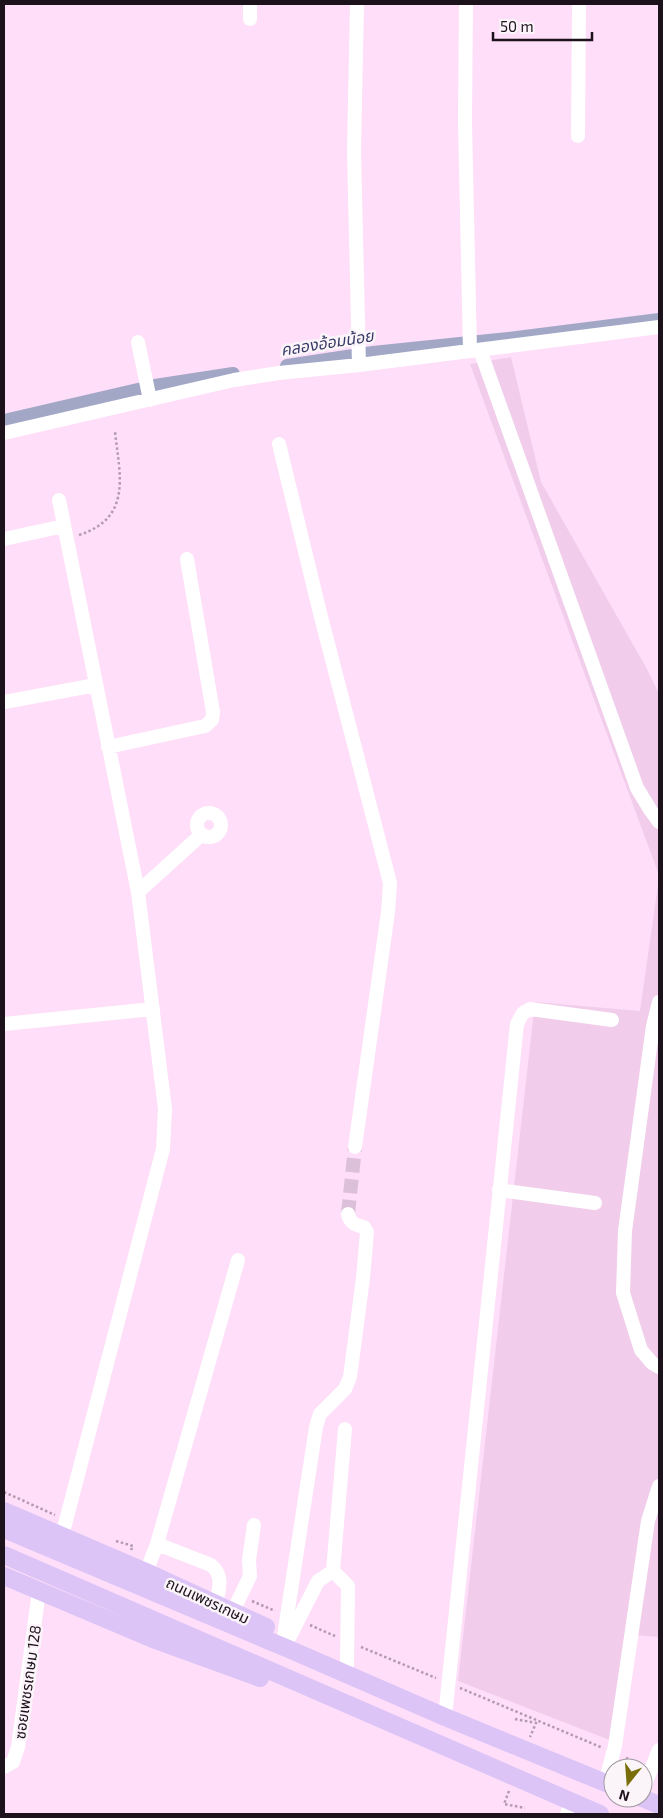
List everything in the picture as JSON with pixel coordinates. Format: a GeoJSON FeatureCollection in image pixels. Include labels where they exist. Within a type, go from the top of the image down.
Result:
{"type":"FeatureCollection","features":[{"type":"Feature","properties":{"kind":"main road","name":"ถนนเพชรเกษม"},"geometry":{"type":"LineString","coordinates":[[4,1510],[216,1604],[237,1604],[287,1637],[347,1666],[406,1700]]}},
{"type":"Feature","properties":{"kind":"main road","name":"ถนนเพชรเกษม"},"geometry":{"type":"LineString","coordinates":[[4,1529],[274,1642],[445,1717],[603,1782]]}},
{"type":"Feature","properties":{"kind":"main road"},"geometry":{"type":"LineString","coordinates":[[4,1555],[356,1708],[569,1808],[600,1814]]}},
{"type":"Feature","properties":{"kind":"main road"},"geometry":{"type":"LineString","coordinates":[[4,1576],[193,1655],[356,1708]]}},
{"type":"Feature","properties":{"kind":"street"},"geometry":{"type":"LineString","coordinates":[[250,4],[250,19]]}},
{"type":"Feature","properties":{"kind":"street"},"geometry":{"type":"LineString","coordinates":[[357,4],[354,151],[359,358]]}},
{"type":"Feature","properties":{"kind":"street"},"geometry":{"type":"LineString","coordinates":[[466,4],[465,122],[473,347],[637,788],[650,811],[659,822]]}},
{"type":"Feature","properties":{"kind":"street"},"geometry":{"type":"LineString","coordinates":[[578,136],[579,4]]}},
{"type":"Feature","properties":{"kind":"street"},"geometry":{"type":"LineString","coordinates":[[4,433],[148,392],[243,379],[359,358],[659,327]]}},
{"type":"Feature","properties":{"kind":"street"},"geometry":{"type":"LineString","coordinates":[[138,342],[148,392]]}},
{"type":"Feature","properties":{"kind":"street"},"geometry":{"type":"LineString","coordinates":[[279,444],[320,613],[390,883],[387,922],[356,1147]]}},
{"type":"Feature","properties":{"kind":"street"},"geometry":{"type":"LineString","coordinates":[[59,500],[138,892],[165,1109],[163,1149],[62,1536]]}},
{"type":"Feature","properties":{"kind":"street"},"geometry":{"type":"LineString","coordinates":[[4,539],[65,532]]}},
{"type":"Feature","properties":{"kind":"street"},"geometry":{"type":"LineString","coordinates":[[108,747],[205,726],[212,720],[213,712],[187,559]]}},
{"type":"Feature","properties":{"kind":"street"},"geometry":{"type":"LineString","coordinates":[[4,702],[96,685]]}},
{"type":"Feature","properties":{"kind":"street"},"geometry":{"type":"LineString","coordinates":[[138,892],[201,835]]}},
{"type":"Feature","properties":{"kind":"street"},"geometry":{"type":"LineString","coordinates":[[659,1002],[651,1036],[625,1231],[622,1270],[623,1293],[641,1350],[652,1363],[659,1367]]}},
{"type":"Feature","properties":{"kind":"street"},"geometry":{"type":"LineString","coordinates":[[4,1024],[152,1009]]}},
{"type":"Feature","properties":{"kind":"street"},"geometry":{"type":"LineString","coordinates":[[445,1717],[516,1024],[523,1013],[530,1009],[612,1020]]}},
{"type":"Feature","properties":{"kind":"street"},"geometry":{"type":"LineString","coordinates":[[499,1190],[595,1203]]}},
{"type":"Feature","properties":{"kind":"street"},"geometry":{"type":"LineString","coordinates":[[287,1637],[293,1618],[316,1427],[320,1414],[345,1388],[350,1377],[367,1232],[364,1227],[355,1225],[350,1221],[348,1214]]}},
{"type":"Feature","properties":{"kind":"street"},"geometry":{"type":"LineString","coordinates":[[146,1572],[156,1544],[238,1260]]}},
{"type":"Feature","properties":{"kind":"street"},"geometry":{"type":"LineString","coordinates":[[345,1429],[333,1571],[348,1586],[347,1666]]}},
{"type":"Feature","properties":{"kind":"street"},"geometry":{"type":"LineString","coordinates":[[612,1758],[648,1521],[659,1486]]}},
{"type":"Feature","properties":{"kind":"street"},"geometry":{"type":"LineString","coordinates":[[237,1604],[250,1576],[248,1560],[254,1525]]}},
{"type":"Feature","properties":{"kind":"street"},"geometry":{"type":"LineString","coordinates":[[156,1544],[211,1565],[218,1571],[220,1581],[216,1604]]}},
{"type":"Feature","properties":{"kind":"street"},"geometry":{"type":"LineString","coordinates":[[293,1618],[318,1581],[333,1571]]}},
{"type":"Feature","properties":{"kind":"street","name":"ซอยเพชรเกษม 128"},"geometry":{"type":"LineString","coordinates":[[4,1766],[13,1762],[18,1747],[39,1591]]}},
{"type":"Feature","properties":{"kind":"street"},"geometry":{"type":"LineString","coordinates":[[653,1765],[659,1750]]}},
{"type":"Feature","properties":{"kind":"path"},"geometry":{"type":"LineString","coordinates":[[65,532],[88,532],[102,525],[113,512],[120,490],[115,432]]}},
{"type":"Feature","properties":{"kind":"path"},"geometry":{"type":"LineString","coordinates":[[110,1540],[132,1546]]}},
{"type":"Feature","properties":{"kind":"path"},"geometry":{"type":"LineString","coordinates":[[237,1604],[293,1618],[628,1758]]}},
{"type":"Feature","properties":{"kind":"path"},"geometry":{"type":"LineString","coordinates":[[515,1719],[536,1723]]}},
{"type":"Feature","properties":{"kind":"path"},"geometry":{"type":"LineString","coordinates":[[504,1804],[525,1808]]}},
{"type":"Feature","properties":{"kind":"shaded area"},"geometry":{"type":"Polygon","coordinates":[[[511,357],[541,482],[648,671],[659,694],[659,875],[470,364],[511,357]]]}},
{"type":"Feature","properties":{"kind":"shaded area"},"geometry":{"type":"Polygon","coordinates":[[[659,878],[659,1637],[635,1635],[620,1744],[458,1681],[535,1002],[640,1011],[659,878]]]}},
{"type":"Feature","properties":{"kind":"waterway","name":"คลองอ้อมน้อย"},"geometry":{"type":"LineString","coordinates":[[287,366],[373,353],[508,339],[659,320]]}},
{"type":"Feature","properties":{"kind":"waterway","name":"คลองอ้อมน้อย"},"geometry":{"type":"LineString","coordinates":[[4,421],[155,386],[233,374]]}},
{"type":"Feature","properties":{"kind":"tunnel"},"geometry":{"type":"LineString","coordinates":[[348,1214],[355,1147]]}}]}
